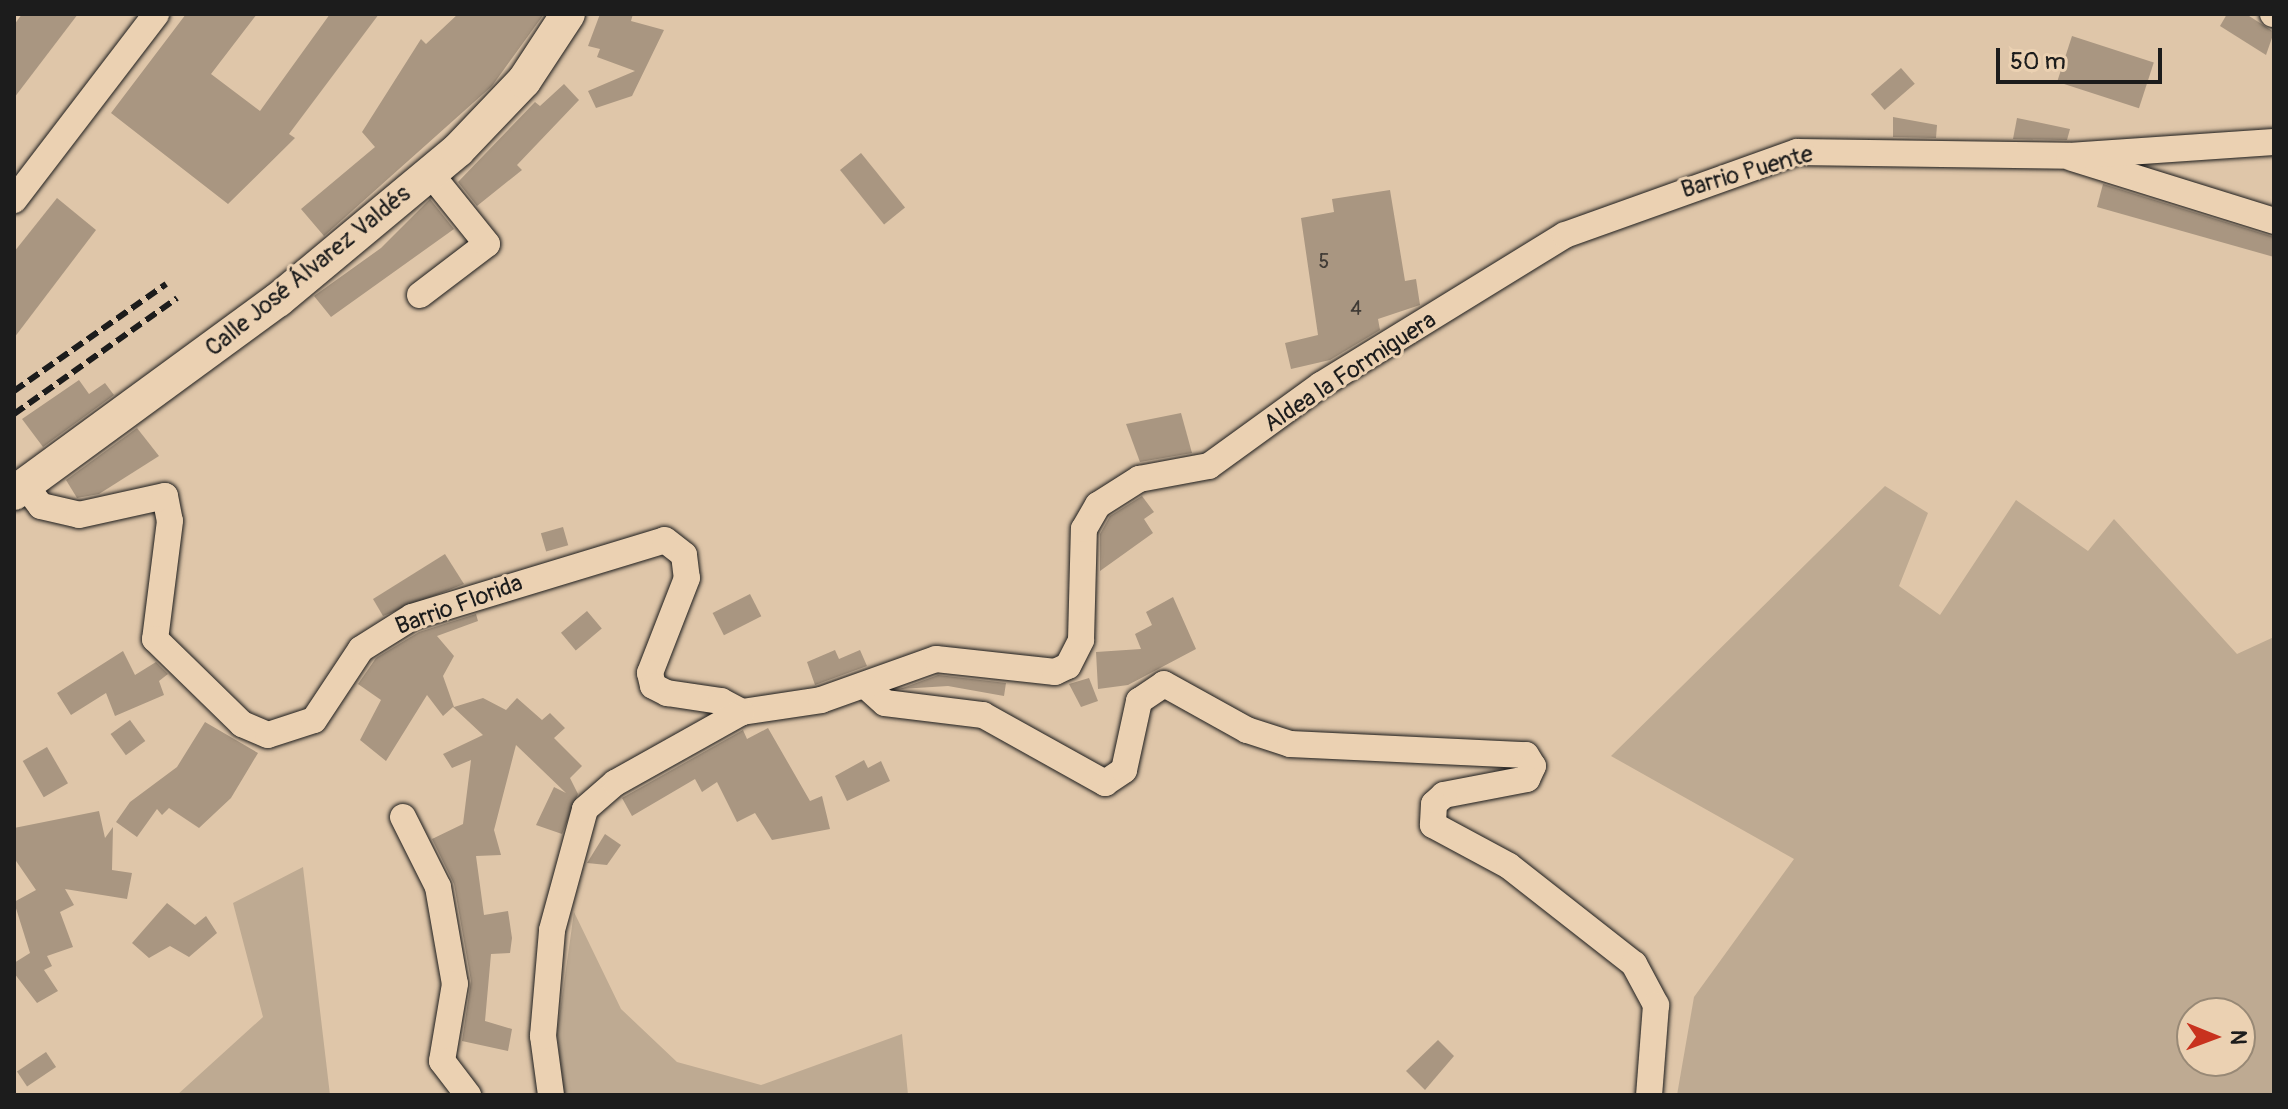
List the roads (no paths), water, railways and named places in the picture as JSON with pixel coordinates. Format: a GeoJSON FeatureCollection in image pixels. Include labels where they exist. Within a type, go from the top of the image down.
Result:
{"type":"FeatureCollection","features":[{"type":"Feature","properties":{"kind":"street"},"geometry":{"type":"LineString","coordinates":[[14,200],[156,14]]}},
{"type":"Feature","properties":{"kind":"street","name":"Calle José Álvarez Valdés"},"geometry":{"type":"LineString","coordinates":[[20,489],[278,300],[430,173],[524,81],[568,14]]}},
{"type":"Feature","properties":{"kind":"street","name":"Barrio Puente"},"geometry":{"type":"LineString","coordinates":[[1452,305],[1565,235],[1797,152],[2069,156],[2274,142]]}},
{"type":"Feature","properties":{"kind":"street","name":"Barrio Puente"},"geometry":{"type":"LineString","coordinates":[[2069,156],[2274,221]]}},
{"type":"Feature","properties":{"kind":"street"},"geometry":{"type":"LineString","coordinates":[[420,295],[487,244],[430,173]]}},
{"type":"Feature","properties":{"kind":"street","name":"Aldea la Formiguera"},"geometry":{"type":"LineString","coordinates":[[551,1095],[543,1036],[552,930],[585,809],[615,783],[742,712],[866,686],[936,659],[1055,672],[1068,666],[1081,640],[1084,529],[1098,505],[1139,479],[1209,466],[1452,305]]}},
{"type":"Feature","properties":{"kind":"street","name":"Barrio Florida"},"geometry":{"type":"LineString","coordinates":[[20,489],[41,506],[79,515],[165,496],[170,521],[155,639],[242,724],[268,735],[314,720],[361,649],[412,617],[665,540]]}},
{"type":"Feature","properties":{"kind":"street","name":"Aldea la Formiguera"},"geometry":{"type":"LineString","coordinates":[[665,540],[684,555],[687,578],[653,661],[653,686],[742,712]]}},
{"type":"Feature","properties":{"kind":"street"},"geometry":{"type":"LineString","coordinates":[[866,686],[885,703],[983,715],[1105,783],[1124,770],[1139,701],[1164,684],[1247,730],[1290,744],[1526,755],[1533,766],[1527,779],[1444,795],[1434,804],[1433,825],[1509,866],[1634,964],[1656,1005],[1649,1095]]}},
{"type":"Feature","properties":{"kind":"street"},"geometry":{"type":"LineString","coordinates":[[403,817],[438,887],[455,984],[442,1061],[468,1095]]}},
{"type":"Feature","properties":{"kind":"railway"},"geometry":{"type":"LineString","coordinates":[[14,391],[166,284]]}},
{"type":"Feature","properties":{"kind":"railway"},"geometry":{"type":"LineString","coordinates":[[14,414],[177,298]]}}]}
